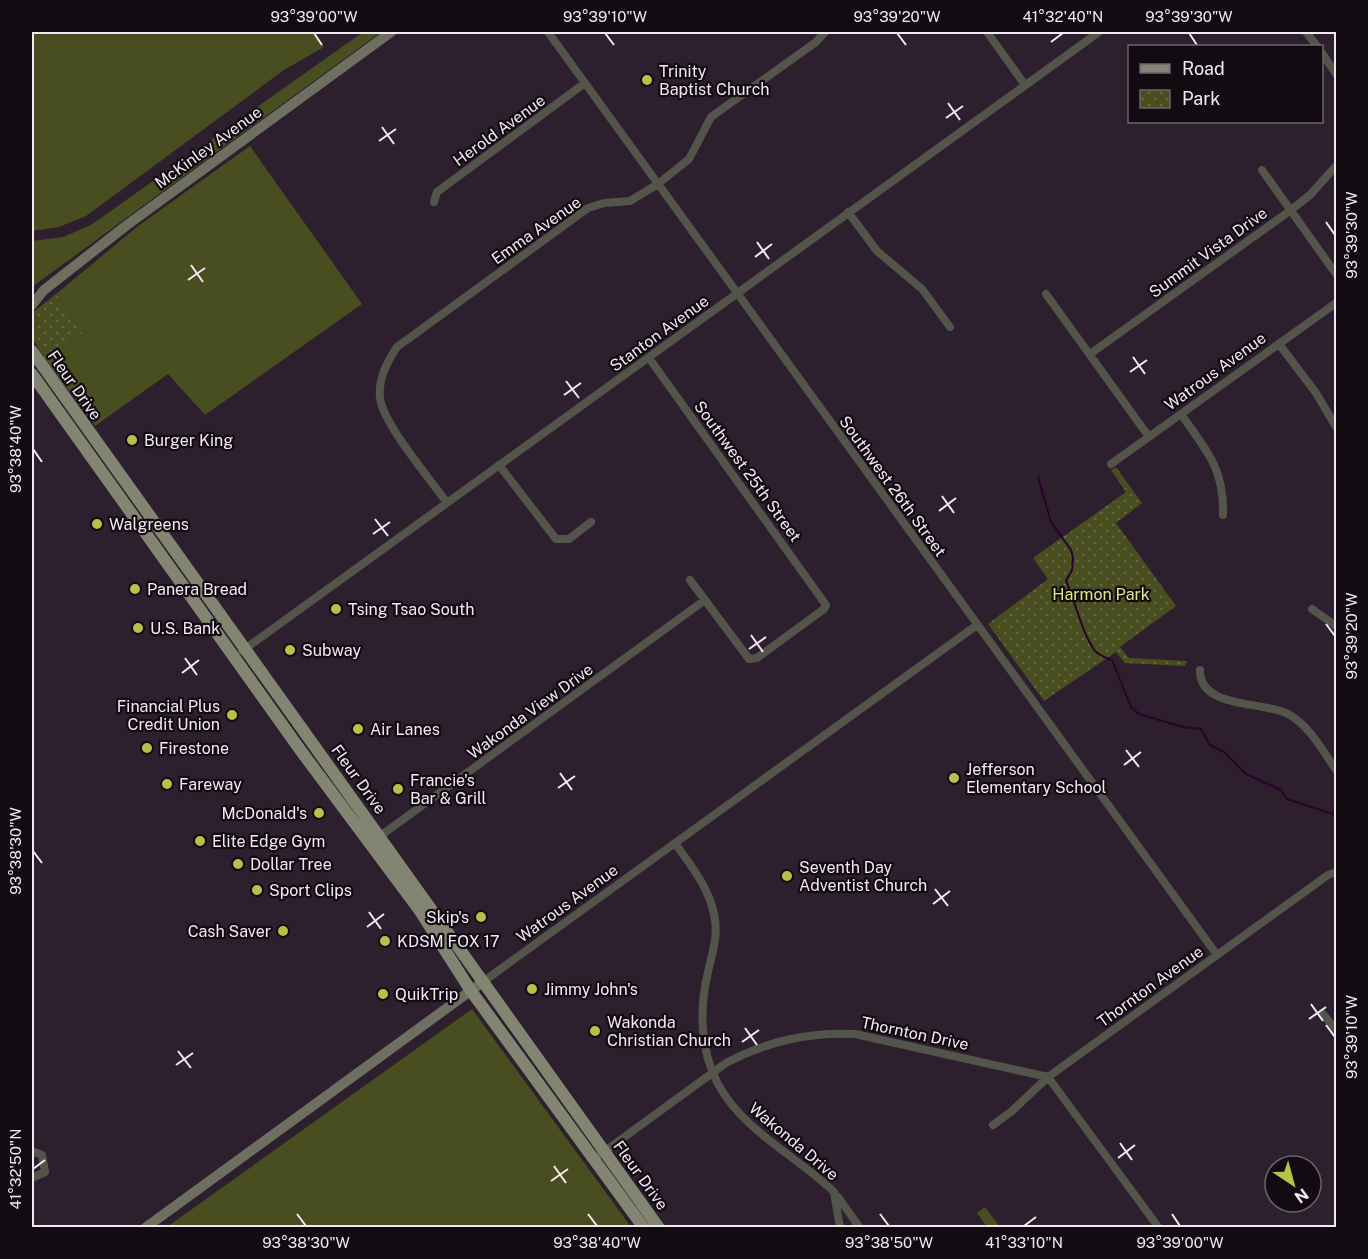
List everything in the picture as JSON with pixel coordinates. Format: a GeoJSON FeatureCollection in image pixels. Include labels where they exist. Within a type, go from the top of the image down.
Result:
{"type":"FeatureCollection","features":[{"type":"Feature","properties":{"kind":"main road","name":"McKinley Avenue"},"geometry":{"type":"LineString","coordinates":[[32,305],[44,290],[128,225],[391,32]]}},
{"type":"Feature","properties":{"kind":"main road","name":"McKinley Avenue"},"geometry":{"type":"LineString","coordinates":[[32,294],[44,290]]}},
{"type":"Feature","properties":{"kind":"main road","name":"Fleur Drive"},"geometry":{"type":"LineString","coordinates":[[32,351],[245,649],[375,840],[471,991],[659,1227]]}},
{"type":"Feature","properties":{"kind":"main road","name":"Fleur Drive"},"geometry":{"type":"LineString","coordinates":[[32,374],[234,657],[484,981],[599,1154],[644,1227]]}},
{"type":"Feature","properties":{"kind":"main road","name":"Watrous Avenue"},"geometry":{"type":"LineString","coordinates":[[145,1227],[484,981]]}},
{"type":"Feature","properties":{"kind":"street","name":"Southwest 26th Street"},"geometry":{"type":"LineString","coordinates":[[548,32],[1216,955]]}},
{"type":"Feature","properties":{"kind":"street","name":"Emma Avenue"},"geometry":{"type":"LineString","coordinates":[[447,503],[392,426],[380,399],[384,366],[397,347],[588,208],[604,203],[630,201],[658,184],[688,159],[711,117],[816,42],[825,32]]}},
{"type":"Feature","properties":{"kind":"street"},"geometry":{"type":"LineString","coordinates":[[987,32],[1025,85]]}},
{"type":"Feature","properties":{"kind":"street","name":"Stanton Avenue"},"geometry":{"type":"LineString","coordinates":[[234,657],[1099,32]]}},
{"type":"Feature","properties":{"kind":"street"},"geometry":{"type":"LineString","coordinates":[[1306,32],[1316,45]]}},
{"type":"Feature","properties":{"kind":"street"},"geometry":{"type":"LineString","coordinates":[[1323,54],[1336,74]]}},
{"type":"Feature","properties":{"kind":"street","name":"Herold Avenue"},"geometry":{"type":"LineString","coordinates":[[434,202],[437,192],[585,83]]}},
{"type":"Feature","properties":{"kind":"street","name":"Summit Vista Drive"},"geometry":{"type":"LineString","coordinates":[[1089,354],[1291,210],[1310,195],[1336,166]]}},
{"type":"Feature","properties":{"kind":"street"},"geometry":{"type":"LineString","coordinates":[[1262,170],[1336,274]]}},
{"type":"Feature","properties":{"kind":"street"},"geometry":{"type":"LineString","coordinates":[[848,212],[877,251],[922,289],[950,327]]}},
{"type":"Feature","properties":{"kind":"street"},"geometry":{"type":"LineString","coordinates":[[1046,294],[1149,437]]}},
{"type":"Feature","properties":{"kind":"street","name":"Watrous Avenue"},"geometry":{"type":"LineString","coordinates":[[1111,464],[1336,303]]}},
{"type":"Feature","properties":{"kind":"street"},"geometry":{"type":"LineString","coordinates":[[1279,344],[1316,393],[1336,427]]}},
{"type":"Feature","properties":{"kind":"street","name":"Southwest 25th Street"},"geometry":{"type":"LineString","coordinates":[[648,358],[825,600],[824,609],[757,658],[749,659],[705,600]]}},
{"type":"Feature","properties":{"kind":"street"},"geometry":{"type":"LineString","coordinates":[[1181,414],[1216,465],[1224,493],[1223,515]]}},
{"type":"Feature","properties":{"kind":"street"},"geometry":{"type":"LineString","coordinates":[[500,465],[556,539],[569,540],[591,522]]}},
{"type":"Feature","properties":{"kind":"street"},"geometry":{"type":"LineString","coordinates":[[690,580],[705,600]]}},
{"type":"Feature","properties":{"kind":"street","name":"Wakonda View Drive"},"geometry":{"type":"LineString","coordinates":[[375,840],[705,600]]}},
{"type":"Feature","properties":{"kind":"street"},"geometry":{"type":"LineString","coordinates":[[1312,609],[1336,626]]}},
{"type":"Feature","properties":{"kind":"street","name":"Watrous Avenue"},"geometry":{"type":"LineString","coordinates":[[484,981],[976,625]]}},
{"type":"Feature","properties":{"kind":"street"},"geometry":{"type":"LineString","coordinates":[[1200,670],[1202,683],[1217,697],[1275,709],[1299,720],[1336,770]]}},
{"type":"Feature","properties":{"kind":"street","name":"Wakonda Drive"},"geometry":{"type":"LineString","coordinates":[[675,843],[705,886],[714,916],[715,947],[702,1008],[705,1044],[712,1072],[723,1093],[742,1117],[834,1192],[840,1227]]}},
{"type":"Feature","properties":{"kind":"street","name":"Thornton Avenue"},"geometry":{"type":"LineString","coordinates":[[993,1125],[1048,1077],[1332,873]]}},
{"type":"Feature","properties":{"kind":"street"},"geometry":{"type":"LineString","coordinates":[[1323,1014],[1336,1030]]}},
{"type":"Feature","properties":{"kind":"street","name":"Thornton Drive"},"geometry":{"type":"LineString","coordinates":[[599,1154],[712,1072],[744,1053],[788,1038],[833,1033],[877,1037],[1048,1077]]}},
{"type":"Feature","properties":{"kind":"street"},"geometry":{"type":"LineString","coordinates":[[1048,1077],[1160,1227]]}},
{"type":"Feature","properties":{"kind":"street"},"geometry":{"type":"LineString","coordinates":[[32,1151],[42,1155],[45,1164],[45,1172],[32,1178]]}},
{"type":"Feature","properties":{"kind":"street"},"geometry":{"type":"LineString","coordinates":[[834,1192],[860,1227]]}},
{"type":"Feature","properties":{"kind":"green space"},"geometry":{"type":"Polygon","coordinates":[[[32,32],[313,32],[324,47],[284,70],[86,216],[59,227],[32,231],[32,32]]]}},
{"type":"Feature","properties":{"kind":"green space"},"geometry":{"type":"Polygon","coordinates":[[[363,32],[381,32],[32,287],[32,241],[63,237],[91,225],[363,32]]]}},
{"type":"Feature","properties":{"kind":"green space"},"geometry":{"type":"Polygon","coordinates":[[[250,146],[362,304],[205,415],[168,374],[95,426],[46,360],[82,333],[56,294],[138,226],[250,146]]]}},
{"type":"Feature","properties":{"kind":"green space"},"geometry":{"type":"Polygon","coordinates":[[[56,294],[82,333],[46,360],[32,338],[32,313],[56,294]]]}},
{"type":"Feature","properties":{"kind":"green space","name":"Harmon Park"},"geometry":{"type":"Polygon","coordinates":[[[1116,467],[1142,503],[1116,523],[1176,606],[1120,647],[1129,658],[1187,661],[1185,666],[1125,663],[1116,652],[1044,701],[988,624],[1048,579],[1033,558],[1126,492],[1111,470],[1116,467]]]}},
{"type":"Feature","properties":{"kind":"green space"},"geometry":{"type":"Polygon","coordinates":[[[472,1009],[631,1227],[167,1227],[472,1009]]]}},
{"type":"Feature","properties":{"kind":"green space"},"geometry":{"type":"Polygon","coordinates":[[[985,1207],[1000,1227],[987,1227],[977,1213],[985,1207]]]}},
{"type":"Feature","properties":{"kind":"waterway"},"geometry":{"type":"LineString","coordinates":[[1038,477],[1051,522],[1071,550],[1072,570],[1066,581],[1082,626],[1095,651],[1112,660],[1131,707],[1139,714],[1183,727],[1201,729],[1210,745],[1224,752],[1246,774],[1281,790],[1287,799],[1336,815]]}},
{"type":"Feature","properties":{"kind":"place","name":"Trinity Baptist Church"},"geometry":{"type":"Point","coordinates":[647,80]}},
{"type":"Feature","properties":{"kind":"place","name":"Burger King"},"geometry":{"type":"Point","coordinates":[132,440]}},
{"type":"Feature","properties":{"kind":"place","name":"Walgreens"},"geometry":{"type":"Point","coordinates":[97,524]}},
{"type":"Feature","properties":{"kind":"place","name":"Panera Bread"},"geometry":{"type":"Point","coordinates":[135,589]}},
{"type":"Feature","properties":{"kind":"place","name":"Tsing Tsao South"},"geometry":{"type":"Point","coordinates":[336,609]}},
{"type":"Feature","properties":{"kind":"place","name":"U.S. Bank"},"geometry":{"type":"Point","coordinates":[138,628]}},
{"type":"Feature","properties":{"kind":"place","name":"Subway"},"geometry":{"type":"Point","coordinates":[290,650]}},
{"type":"Feature","properties":{"kind":"place","name":"Financial Plus Credit Union"},"geometry":{"type":"Point","coordinates":[232,715]}},
{"type":"Feature","properties":{"kind":"place","name":"Air Lanes"},"geometry":{"type":"Point","coordinates":[358,729]}},
{"type":"Feature","properties":{"kind":"place","name":"Firestone"},"geometry":{"type":"Point","coordinates":[147,748]}},
{"type":"Feature","properties":{"kind":"place","name":"Jefferson Elementary School"},"geometry":{"type":"Point","coordinates":[954,778]}},
{"type":"Feature","properties":{"kind":"place","name":"Fareway"},"geometry":{"type":"Point","coordinates":[167,784]}},
{"type":"Feature","properties":{"kind":"place","name":"Francie's Bar & Grill"},"geometry":{"type":"Point","coordinates":[398,789]}},
{"type":"Feature","properties":{"kind":"place","name":"McDonald's"},"geometry":{"type":"Point","coordinates":[319,813]}},
{"type":"Feature","properties":{"kind":"place","name":"Elite Edge Gym"},"geometry":{"type":"Point","coordinates":[200,841]}},
{"type":"Feature","properties":{"kind":"place","name":"Dollar Tree"},"geometry":{"type":"Point","coordinates":[238,864]}},
{"type":"Feature","properties":{"kind":"place","name":"Seventh Day Adventist Church"},"geometry":{"type":"Point","coordinates":[787,876]}},
{"type":"Feature","properties":{"kind":"place","name":"Sport Clips"},"geometry":{"type":"Point","coordinates":[257,890]}},
{"type":"Feature","properties":{"kind":"place","name":"Skip's"},"geometry":{"type":"Point","coordinates":[481,917]}},
{"type":"Feature","properties":{"kind":"place","name":"Cash Saver"},"geometry":{"type":"Point","coordinates":[283,931]}},
{"type":"Feature","properties":{"kind":"place","name":"KDSM FOX 17"},"geometry":{"type":"Point","coordinates":[385,941]}},
{"type":"Feature","properties":{"kind":"place","name":"Jimmy John's"},"geometry":{"type":"Point","coordinates":[532,989]}},
{"type":"Feature","properties":{"kind":"place","name":"QuikTrip"},"geometry":{"type":"Point","coordinates":[383,994]}},
{"type":"Feature","properties":{"kind":"place","name":"Wakonda Christian Church"},"geometry":{"type":"Point","coordinates":[595,1031]}}]}
